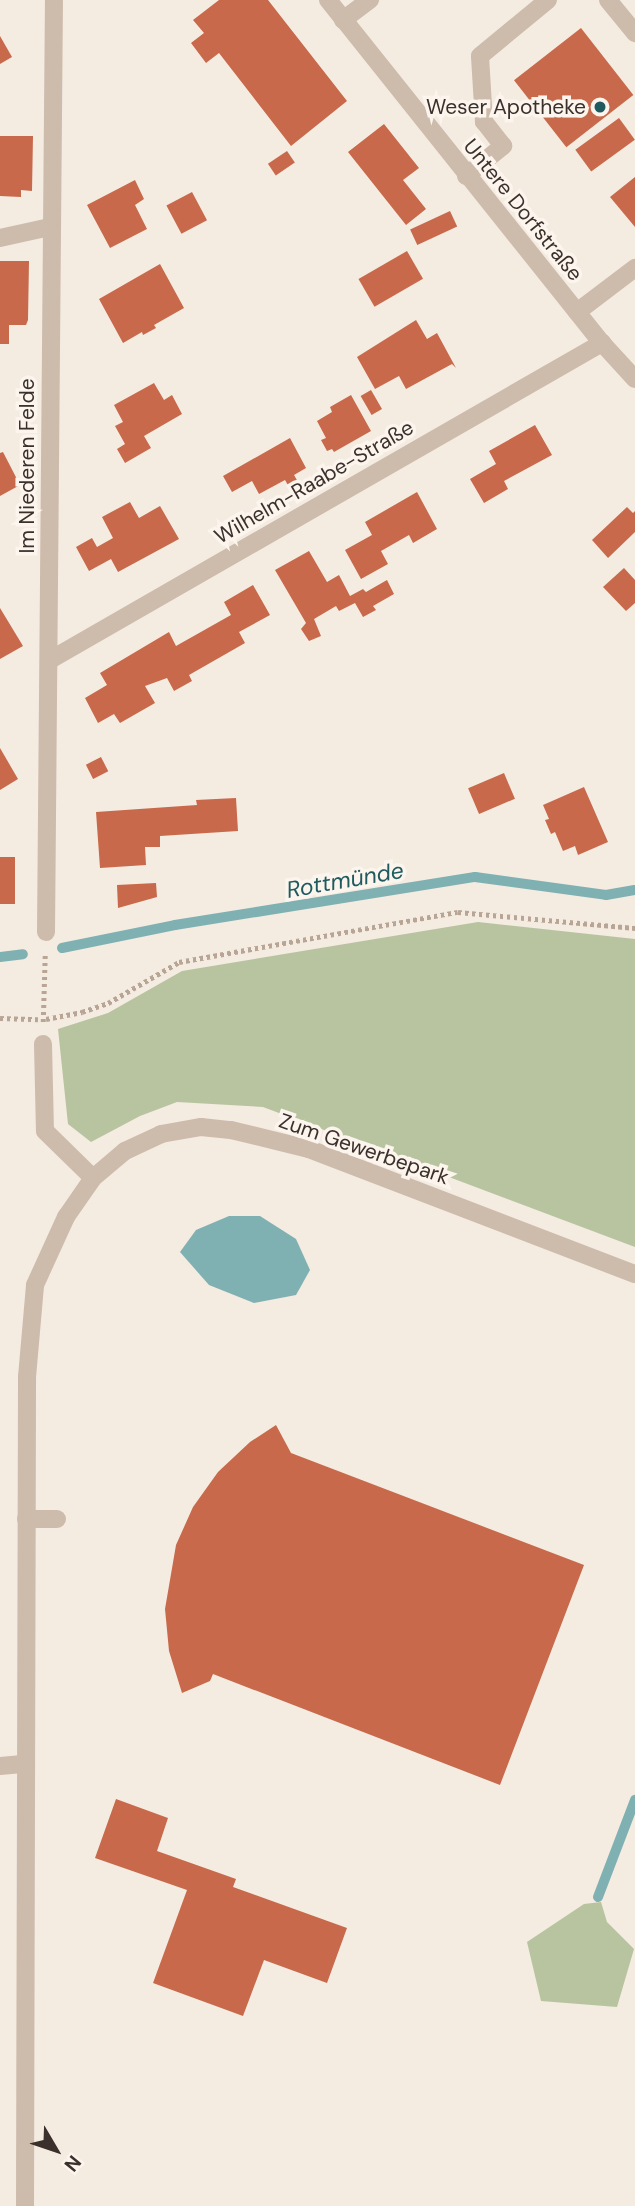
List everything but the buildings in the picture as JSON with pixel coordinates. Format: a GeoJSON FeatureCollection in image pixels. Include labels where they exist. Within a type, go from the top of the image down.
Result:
{"type":"FeatureCollection","features":[{"type":"Feature","properties":{"kind":"street","name":"Im Niederen Felde"},"geometry":{"type":"LineString","coordinates":[[46,932],[54,0]]}},
{"type":"Feature","properties":{"kind":"street","name":"Untere Dorfstraße"},"geometry":{"type":"LineString","coordinates":[[328,0],[466,176],[602,343],[635,379]]}},
{"type":"Feature","properties":{"kind":"street"},"geometry":{"type":"LineString","coordinates":[[343,20],[370,0]]}},
{"type":"Feature","properties":{"kind":"street"},"geometry":{"type":"LineString","coordinates":[[466,176],[503,146],[484,122],[480,56],[548,0]]}},
{"type":"Feature","properties":{"kind":"street"},"geometry":{"type":"LineString","coordinates":[[608,0],[635,33]]}},
{"type":"Feature","properties":{"kind":"street"},"geometry":{"type":"LineString","coordinates":[[0,238],[50,227]]}},
{"type":"Feature","properties":{"kind":"street"},"geometry":{"type":"LineString","coordinates":[[577,312],[635,268]]}},
{"type":"Feature","properties":{"kind":"street","name":"Wilhelm-Raabe-Straße"},"geometry":{"type":"LineString","coordinates":[[50,660],[602,343]]}},
{"type":"Feature","properties":{"kind":"street"},"geometry":{"type":"LineString","coordinates":[[43,1044],[45,1131],[93,1178]]}},
{"type":"Feature","properties":{"kind":"street","name":"Zum Gewerbepark"},"geometry":{"type":"LineString","coordinates":[[25,2206],[27,1377],[35,1285],[66,1217],[93,1178],[125,1151],[161,1134],[201,1127],[231,1130],[309,1149],[635,1274]]}},
{"type":"Feature","properties":{"kind":"street"},"geometry":{"type":"LineString","coordinates":[[26,1519],[57,1519]]}},
{"type":"Feature","properties":{"kind":"street"},"geometry":{"type":"LineString","coordinates":[[0,1766],[25,1764]]}},
{"type":"Feature","properties":{"kind":"path"},"geometry":{"type":"LineString","coordinates":[[0,1018],[43,1019],[82,1012],[108,1003],[179,962],[458,912],[635,928]]}},
{"type":"Feature","properties":{"kind":"path"},"geometry":{"type":"LineString","coordinates":[[43,1044],[46,932]]}},
{"type":"Feature","properties":{"kind":"green space"},"geometry":{"type":"Polygon","coordinates":[[[478,922],[635,939],[635,1247],[263,1107],[177,1102],[140,1116],[91,1142],[68,1124],[58,1029],[108,1013],[182,971],[478,922]]]}},
{"type":"Feature","properties":{"kind":"green space"},"geometry":{"type":"Polygon","coordinates":[[[601,1902],[607,1922],[634,1949],[617,2007],[541,2001],[527,1942],[584,1904],[601,1902]]]}},
{"type":"Feature","properties":{"kind":"water"},"geometry":{"type":"Polygon","coordinates":[[[229,1216],[260,1216],[296,1239],[310,1270],[296,1295],[254,1303],[209,1285],[180,1252],[196,1230],[229,1216]]]}},
{"type":"Feature","properties":{"kind":"waterway","name":"Rottmünde"},"geometry":{"type":"LineString","coordinates":[[62,948],[175,925],[475,877],[606,895],[635,890]]}},
{"type":"Feature","properties":{"kind":"waterway","name":"Rottmünde"},"geometry":{"type":"LineString","coordinates":[[0,957],[23,954]]}},
{"type":"Feature","properties":{"kind":"waterway"},"geometry":{"type":"LineString","coordinates":[[598,1897],[635,1800]]}},
{"type":"Feature","properties":{"kind":"place","name":"Weser Apotheke"},"geometry":{"type":"Point","coordinates":[600,107]}}]}
